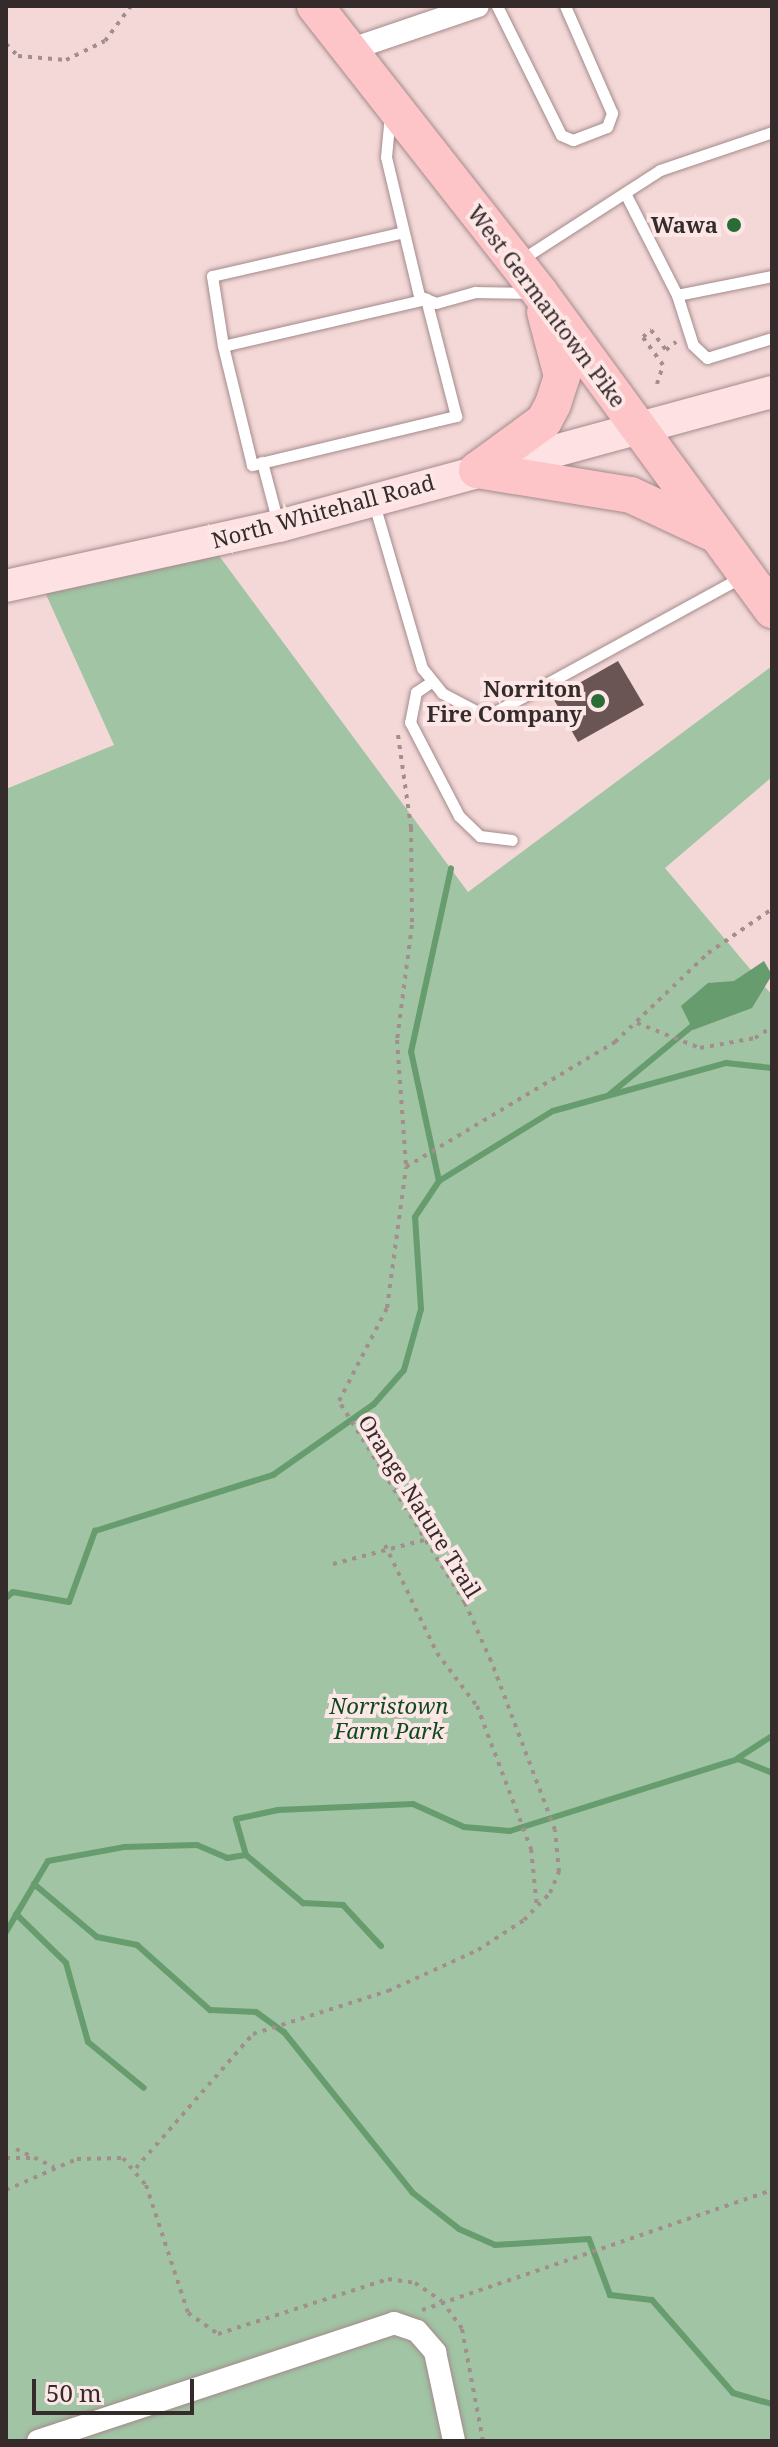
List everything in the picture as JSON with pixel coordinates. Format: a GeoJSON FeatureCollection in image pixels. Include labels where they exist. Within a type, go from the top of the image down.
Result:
{"type":"FeatureCollection","features":[{"type":"Feature","properties":{"kind":"main road","name":"West Germantown Pike"},"geometry":{"type":"LineString","coordinates":[[315,6],[540,293],[637,423],[712,533],[772,610]]}},
{"type":"Feature","properties":{"kind":"main road"},"geometry":{"type":"LineString","coordinates":[[477,470],[544,421],[553,404],[562,376],[540,293]]}},
{"type":"Feature","properties":{"kind":"main road","name":"North Whitehall Road"},"geometry":{"type":"LineString","coordinates":[[6,586],[279,526],[372,496],[477,470],[637,423],[704,416],[772,392]]}},
{"type":"Feature","properties":{"kind":"main road"},"geometry":{"type":"LineString","coordinates":[[477,470],[631,495],[712,533]]}},
{"type":"Feature","properties":{"kind":"street"},"geometry":{"type":"LineString","coordinates":[[349,50],[478,6]]}},
{"type":"Feature","properties":{"kind":"street"},"geometry":{"type":"LineString","coordinates":[[38,2441],[394,2323],[417,2331],[435,2352],[454,2441]]}},
{"type":"Feature","properties":{"kind":"lane"},"geometry":{"type":"LineString","coordinates":[[497,6],[561,135],[573,140],[607,127],[612,113],[565,6]]}},
{"type":"Feature","properties":{"kind":"lane"},"geometry":{"type":"LineString","coordinates":[[391,106],[386,157],[400,233],[419,296],[426,299]]}},
{"type":"Feature","properties":{"kind":"lane"},"geometry":{"type":"LineString","coordinates":[[517,263],[580,216],[626,195],[660,170],[772,132]]}},
{"type":"Feature","properties":{"kind":"lane"},"geometry":{"type":"LineString","coordinates":[[626,195],[677,295],[688,331],[707,358],[772,338]]}},
{"type":"Feature","properties":{"kind":"lane"},"geometry":{"type":"LineString","coordinates":[[400,233],[212,276],[223,346],[252,465],[456,416],[426,299]]}},
{"type":"Feature","properties":{"kind":"lane"},"geometry":{"type":"LineString","coordinates":[[677,295],[772,276]]}},
{"type":"Feature","properties":{"kind":"lane"},"geometry":{"type":"LineString","coordinates":[[223,346],[426,299],[540,293]]}},
{"type":"Feature","properties":{"kind":"lane"},"geometry":{"type":"LineString","coordinates":[[262,462],[279,526]]}},
{"type":"Feature","properties":{"kind":"lane"},"geometry":{"type":"LineString","coordinates":[[372,496],[417,655],[431,682],[465,708],[495,712],[745,576]]}},
{"type":"Feature","properties":{"kind":"lane"},"geometry":{"type":"LineString","coordinates":[[431,682],[416,692],[410,722],[459,816],[480,836],[512,840]]}},
{"type":"Feature","properties":{"kind":"path"},"geometry":{"type":"LineString","coordinates":[[6,44],[40,62],[90,53],[131,6]]}},
{"type":"Feature","properties":{"kind":"path"},"geometry":{"type":"LineString","coordinates":[[657,384],[663,365],[643,337],[651,330],[666,350],[688,331]]}},
{"type":"Feature","properties":{"kind":"path"},"geometry":{"type":"LineString","coordinates":[[410,722],[396,737],[411,828],[412,925],[397,1040],[406,1167],[496,1119],[637,1023],[708,953],[772,909]]}},
{"type":"Feature","properties":{"kind":"path"},"geometry":{"type":"LineString","coordinates":[[637,1023],[700,1048],[755,1038],[772,1027]]}},
{"type":"Feature","properties":{"kind":"path","name":"Orange Nature Trail"},"geometry":{"type":"LineString","coordinates":[[136,2168],[253,2034],[388,1991],[503,1936],[537,1909],[559,1872],[555,1830],[465,1603],[339,1401],[387,1308],[406,1167]]}},
{"type":"Feature","properties":{"kind":"path"},"geometry":{"type":"LineString","coordinates":[[333,1564],[385,1545],[424,1540]]}},
{"type":"Feature","properties":{"kind":"path"},"geometry":{"type":"LineString","coordinates":[[385,1545],[437,1653],[477,1706],[531,1849],[537,1909]]}},
{"type":"Feature","properties":{"kind":"path"},"geometry":{"type":"LineString","coordinates":[[16,2149],[54,2167]]}},
{"type":"Feature","properties":{"kind":"path"},"geometry":{"type":"LineString","coordinates":[[6,2190],[54,2167],[110,2153],[136,2168],[188,2313],[206,2331],[233,2332],[388,2279],[415,2283],[442,2301],[462,2329],[483,2441]]}},
{"type":"Feature","properties":{"kind":"path"},"geometry":{"type":"LineString","coordinates":[[6,2158],[34,2158]]}},
{"type":"Feature","properties":{"kind":"path"},"geometry":{"type":"LineString","coordinates":[[442,2301],[772,2190]]}},
{"type":"Feature","properties":{"kind":"green space","name":"Norristown Farm Park"},"geometry":{"type":"Polygon","coordinates":[[[217,553],[468,892],[772,666],[772,777],[665,868],[772,995],[772,2441],[6,2441],[6,789],[114,745],[39,579],[217,553]]]}},
{"type":"Feature","properties":{"kind":"shaded area"},"geometry":{"type":"Polygon","coordinates":[[[764,961],[772,975],[752,1008],[693,1030],[681,1006],[708,983],[734,981],[764,961]]]}},
{"type":"Feature","properties":{"kind":"building","name":"Norriton Fire Company"},"geometry":{"type":"Polygon","coordinates":[[[618,661],[644,705],[578,742],[553,698],[618,661]]]}},
{"type":"Feature","properties":{"kind":"waterway"},"geometry":{"type":"LineString","coordinates":[[439,1181],[411,1052],[451,868]]}},
{"type":"Feature","properties":{"kind":"waterway"},"geometry":{"type":"LineString","coordinates":[[610,1094],[697,1022]]}},
{"type":"Feature","properties":{"kind":"waterway"},"geometry":{"type":"LineString","coordinates":[[6,1598],[13,1592],[69,1602],[95,1531],[273,1475],[374,1404],[404,1370],[421,1309],[415,1217],[439,1181],[553,1111],[726,1063],[772,1068]]}},
{"type":"Feature","properties":{"kind":"waterway"},"geometry":{"type":"LineString","coordinates":[[738,1758],[772,1736]]}},
{"type":"Feature","properties":{"kind":"waterway"},"geometry":{"type":"LineString","coordinates":[[6,1932],[48,1861],[124,1847],[197,1845],[227,1858],[246,1855],[236,1819],[278,1810],[413,1804],[464,1827],[510,1831],[738,1759],[772,1773]]}},
{"type":"Feature","properties":{"kind":"waterway"},"geometry":{"type":"LineString","coordinates":[[246,1855],[303,1903],[343,1905],[381,1946]]}},
{"type":"Feature","properties":{"kind":"waterway"},"geometry":{"type":"LineString","coordinates":[[34,1884],[97,1937],[137,1945],[210,2010],[256,2012],[284,2032],[413,2193],[459,2229],[495,2245],[589,2239],[610,2295],[652,2300],[733,2393],[772,2404]]}},
{"type":"Feature","properties":{"kind":"waterway"},"geometry":{"type":"LineString","coordinates":[[16,1914],[66,1963],[88,2042],[144,2088]]}},
{"type":"Feature","properties":{"kind":"place","name":"Wawa"},"geometry":{"type":"Point","coordinates":[734,225]}},
{"type":"Feature","properties":{"kind":"place","name":"Norriton Fire Company"},"geometry":{"type":"Point","coordinates":[598,701]}}]}
